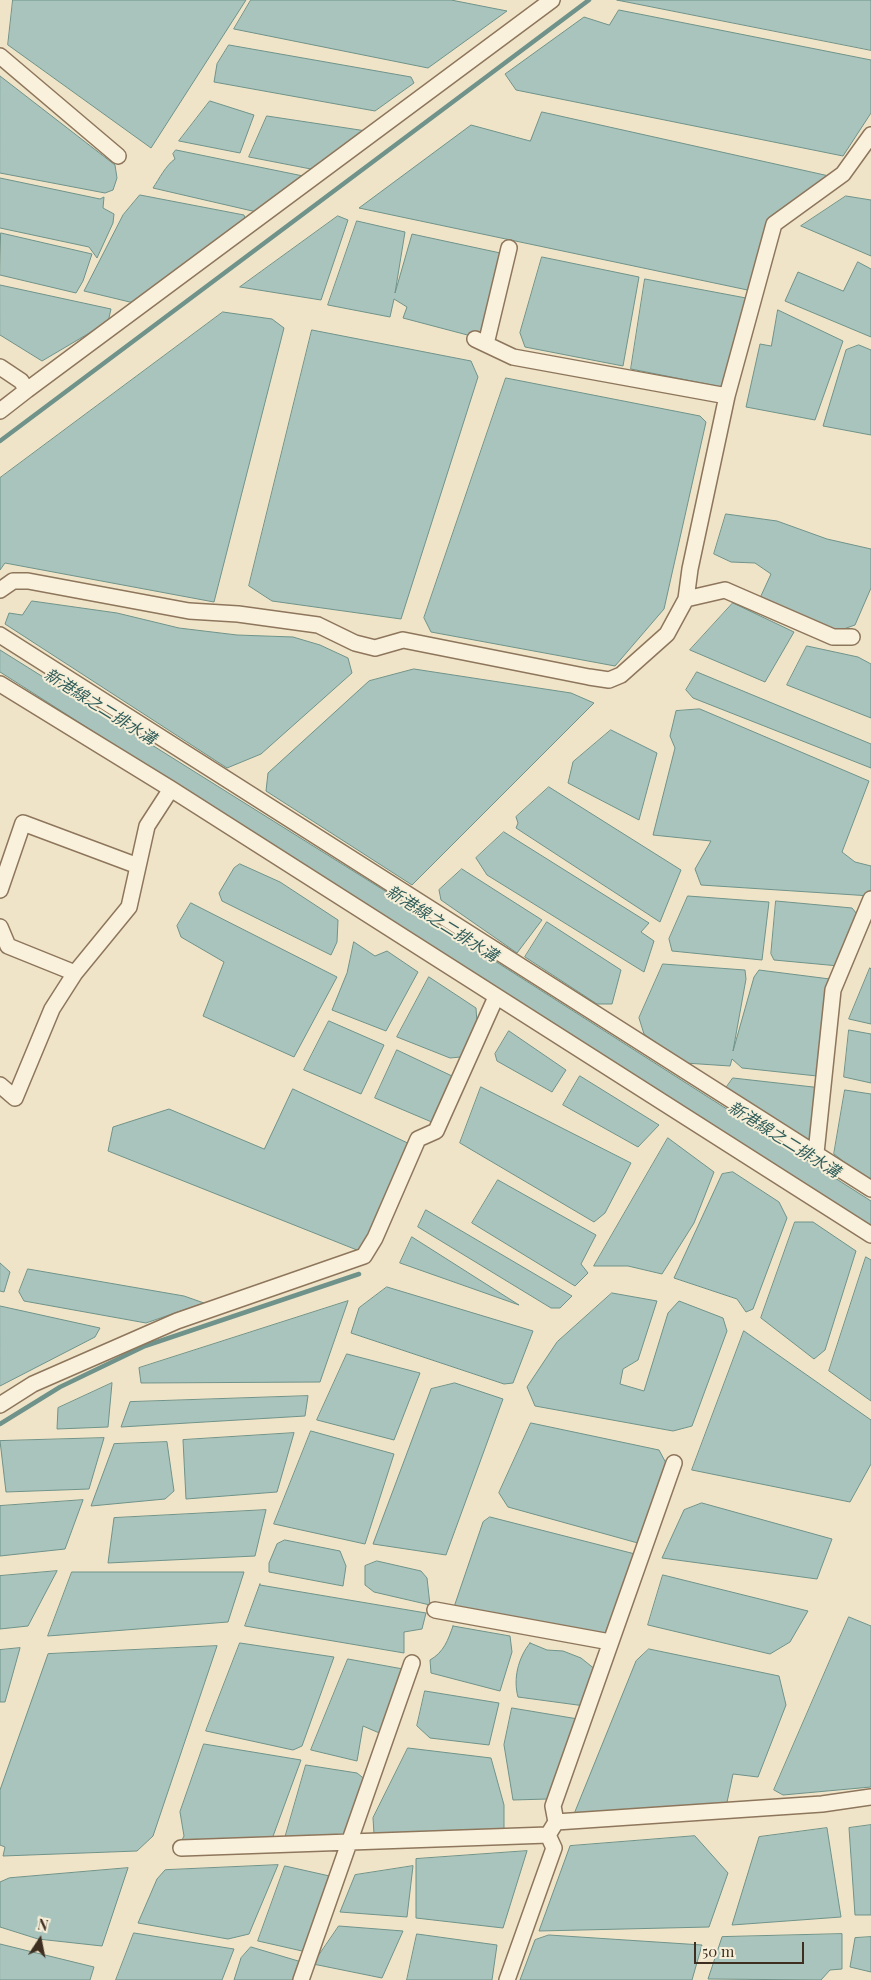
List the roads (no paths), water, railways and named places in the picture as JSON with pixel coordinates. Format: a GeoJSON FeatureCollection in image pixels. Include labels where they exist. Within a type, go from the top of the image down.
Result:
{"type":"FeatureCollection","features":[{"type":"Feature","properties":{"kind":"street"},"geometry":{"type":"LineString","coordinates":[[0,411],[552,0]]}},
{"type":"Feature","properties":{"kind":"street"},"geometry":{"type":"LineString","coordinates":[[0,56],[118,156]]}},
{"type":"Feature","properties":{"kind":"street"},"geometry":{"type":"LineString","coordinates":[[0,590],[13,581],[28,581],[189,611],[238,614],[318,625],[355,643],[375,648],[403,640],[609,680],[621,675],[667,634],[686,599],[690,569],[727,396],[774,224],[844,174],[871,135]]}},
{"type":"Feature","properties":{"kind":"street"},"geometry":{"type":"LineString","coordinates":[[508,248],[481,342],[512,357],[727,396]]}},
{"type":"Feature","properties":{"kind":"street"},"geometry":{"type":"LineString","coordinates":[[0,367],[21,382],[27,390]]}},
{"type":"Feature","properties":{"kind":"street"},"geometry":{"type":"LineString","coordinates":[[686,599],[725,590],[833,637],[852,637]]}},
{"type":"Feature","properties":{"kind":"street"},"geometry":{"type":"LineString","coordinates":[[0,635],[871,1189]]}},
{"type":"Feature","properties":{"kind":"street"},"geometry":{"type":"LineString","coordinates":[[0,684],[171,789],[871,1235]]}},
{"type":"Feature","properties":{"kind":"street"},"geometry":{"type":"LineString","coordinates":[[0,1085],[16,1098],[52,1009],[75,974],[129,907],[147,826],[171,789]]}},
{"type":"Feature","properties":{"kind":"street"},"geometry":{"type":"LineString","coordinates":[[0,890],[23,823],[138,866]]}},
{"type":"Feature","properties":{"kind":"street"},"geometry":{"type":"LineString","coordinates":[[816,1153],[833,990],[871,899]]}},
{"type":"Feature","properties":{"kind":"street"},"geometry":{"type":"LineString","coordinates":[[0,927],[4,947],[75,974]]}},
{"type":"Feature","properties":{"kind":"street"},"geometry":{"type":"LineString","coordinates":[[0,1405],[33,1384],[177,1321],[364,1256],[374,1238],[418,1139],[436,1131],[496,997]]}},
{"type":"Feature","properties":{"kind":"street"},"geometry":{"type":"LineString","coordinates":[[507,1980],[554,1848],[552,1829],[553,1806],[674,1463]]}},
{"type":"Feature","properties":{"kind":"street"},"geometry":{"type":"LineString","coordinates":[[435,1610],[610,1642]]}},
{"type":"Feature","properties":{"kind":"street"},"geometry":{"type":"LineString","coordinates":[[301,1980],[412,1663]]}},
{"type":"Feature","properties":{"kind":"street"},"geometry":{"type":"LineString","coordinates":[[181,1848],[348,1842],[552,1829],[822,1804],[871,1797]]}},
{"type":"Feature","properties":{"kind":"water"},"geometry":{"type":"Polygon","coordinates":[[[13,0],[246,0],[151,148],[8,45],[13,0]]]}},
{"type":"Feature","properties":{"kind":"water"},"geometry":{"type":"Polygon","coordinates":[[[251,0],[451,0],[507,11],[428,68],[234,29],[251,0]]]}},
{"type":"Feature","properties":{"kind":"water"},"geometry":{"type":"Polygon","coordinates":[[[617,0],[871,0],[871,50],[617,0]]]}},
{"type":"Feature","properties":{"kind":"water"},"geometry":{"type":"Polygon","coordinates":[[[619,10],[871,60],[871,113],[843,156],[516,90],[505,74],[584,17],[609,25],[619,10]]]}},
{"type":"Feature","properties":{"kind":"water"},"geometry":{"type":"Polygon","coordinates":[[[229,45],[411,77],[414,83],[375,111],[214,82],[217,64],[229,45]]]}},
{"type":"Feature","properties":{"kind":"water"},"geometry":{"type":"Polygon","coordinates":[[[0,76],[115,165],[117,178],[113,190],[105,193],[0,173],[0,76]]]}},
{"type":"Feature","properties":{"kind":"water"},"geometry":{"type":"Polygon","coordinates":[[[210,101],[254,115],[240,153],[179,141],[210,101]]]}},
{"type":"Feature","properties":{"kind":"water"},"geometry":{"type":"Polygon","coordinates":[[[542,112],[838,178],[774,224],[757,292],[359,208],[471,125],[530,141],[542,112]]]}},
{"type":"Feature","properties":{"kind":"water"},"geometry":{"type":"Polygon","coordinates":[[[267,116],[373,132],[316,170],[249,157],[267,116]]]}},
{"type":"Feature","properties":{"kind":"water"},"geometry":{"type":"Polygon","coordinates":[[[176,150],[308,177],[261,213],[153,188],[166,168],[175,159],[173,154],[176,150]]]}},
{"type":"Feature","properties":{"kind":"water"},"geometry":{"type":"Polygon","coordinates":[[[0,178],[100,199],[104,197],[103,208],[114,214],[113,223],[97,258],[89,247],[0,228],[0,178]]]}},
{"type":"Feature","properties":{"kind":"water"},"geometry":{"type":"Polygon","coordinates":[[[140,195],[244,215],[247,226],[134,303],[84,291],[123,215],[140,195]]]}},
{"type":"Feature","properties":{"kind":"water"},"geometry":{"type":"Polygon","coordinates":[[[846,196],[871,200],[871,256],[801,226],[846,196]]]}},
{"type":"Feature","properties":{"kind":"water"},"geometry":{"type":"Polygon","coordinates":[[[338,216],[348,220],[321,300],[240,287],[338,216]]]}},
{"type":"Feature","properties":{"kind":"water"},"geometry":{"type":"Polygon","coordinates":[[[357,221],[405,232],[395,293],[412,234],[505,254],[488,331],[475,337],[403,318],[407,307],[394,299],[390,317],[328,305],[357,221]]]}},
{"type":"Feature","properties":{"kind":"water"},"geometry":{"type":"Polygon","coordinates":[[[1,233],[92,254],[83,281],[76,293],[0,275],[1,233]]]}},
{"type":"Feature","properties":{"kind":"water"},"geometry":{"type":"Polygon","coordinates":[[[542,257],[639,277],[623,366],[525,347],[520,333],[542,257]]]}},
{"type":"Feature","properties":{"kind":"water"},"geometry":{"type":"Polygon","coordinates":[[[858,262],[871,269],[871,337],[785,301],[798,272],[843,291],[858,262]]]}},
{"type":"Feature","properties":{"kind":"water"},"geometry":{"type":"Polygon","coordinates":[[[645,279],[746,298],[727,388],[631,369],[645,279]]]}},
{"type":"Feature","properties":{"kind":"water"},"geometry":{"type":"Polygon","coordinates":[[[0,285],[111,309],[108,322],[42,361],[0,335],[0,285]]]}},
{"type":"Feature","properties":{"kind":"water"},"geometry":{"type":"Polygon","coordinates":[[[778,310],[843,341],[815,420],[746,407],[760,344],[771,346],[778,310]]]}},
{"type":"Feature","properties":{"kind":"water"},"geometry":{"type":"Polygon","coordinates":[[[223,312],[272,319],[284,328],[214,602],[5,563],[0,570],[0,478],[223,312]]]}},
{"type":"Feature","properties":{"kind":"water"},"geometry":{"type":"Polygon","coordinates":[[[312,330],[471,361],[478,377],[401,619],[272,601],[249,586],[312,330]]]}},
{"type":"Feature","properties":{"kind":"water"},"geometry":{"type":"Polygon","coordinates":[[[859,345],[871,350],[871,435],[823,426],[846,350],[859,345]]]}},
{"type":"Feature","properties":{"kind":"water"},"geometry":{"type":"Polygon","coordinates":[[[506,378],[700,416],[706,422],[664,609],[615,666],[431,632],[424,618],[506,378]]]}},
{"type":"Feature","properties":{"kind":"water"},"geometry":{"type":"Polygon","coordinates":[[[726,514],[777,521],[827,539],[871,549],[871,588],[855,625],[838,631],[760,598],[771,574],[755,563],[731,562],[714,554],[726,514]]]}},
{"type":"Feature","properties":{"kind":"water"},"geometry":{"type":"Polygon","coordinates":[[[32,601],[117,613],[179,628],[237,635],[293,637],[320,645],[348,658],[352,673],[261,754],[227,768],[5,624],[9,613],[22,615],[32,601]]]}},
{"type":"Feature","properties":{"kind":"water"},"geometry":{"type":"Polygon","coordinates":[[[733,603],[794,632],[765,682],[690,650],[733,603]]]}},
{"type":"Feature","properties":{"kind":"water"},"geometry":{"type":"Polygon","coordinates":[[[807,646],[858,657],[871,664],[871,718],[787,685],[807,646]]]}},
{"type":"Feature","properties":{"kind":"water"},"geometry":{"type":"Polygon","coordinates":[[[0,650],[382,889],[871,1201],[871,1227],[0,672],[0,650]]]}},
{"type":"Feature","properties":{"kind":"water"},"geometry":{"type":"Polygon","coordinates":[[[414,669],[571,693],[594,703],[412,885],[266,791],[268,773],[369,681],[414,669]]]}},
{"type":"Feature","properties":{"kind":"water"},"geometry":{"type":"Polygon","coordinates":[[[697,672],[871,744],[871,768],[693,698],[686,690],[697,672]]]}},
{"type":"Feature","properties":{"kind":"water"},"geometry":{"type":"Polygon","coordinates":[[[700,709],[869,781],[842,852],[855,862],[871,866],[871,896],[701,885],[695,869],[711,841],[653,835],[675,748],[670,736],[676,711],[700,709]]]}},
{"type":"Feature","properties":{"kind":"water"},"geometry":{"type":"Polygon","coordinates":[[[611,730],[657,753],[639,820],[568,783],[573,762],[611,730]]]}},
{"type":"Feature","properties":{"kind":"water"},"geometry":{"type":"Polygon","coordinates":[[[549,787],[681,870],[660,922],[516,828],[518,823],[516,817],[549,787]]]}},
{"type":"Feature","properties":{"kind":"water"},"geometry":{"type":"Polygon","coordinates":[[[504,832],[649,923],[641,932],[654,941],[644,972],[487,875],[476,858],[504,832]]]}},
{"type":"Feature","properties":{"kind":"water"},"geometry":{"type":"Polygon","coordinates":[[[240,864],[280,882],[338,920],[337,942],[331,955],[222,901],[219,893],[234,868],[240,864]]]}},
{"type":"Feature","properties":{"kind":"water"},"geometry":{"type":"Polygon","coordinates":[[[462,869],[542,920],[517,953],[441,900],[439,890],[462,869]]]}},
{"type":"Feature","properties":{"kind":"water"},"geometry":{"type":"Polygon","coordinates":[[[688,896],[769,902],[762,960],[672,951],[669,939],[688,896]]]}},
{"type":"Feature","properties":{"kind":"water"},"geometry":{"type":"Polygon","coordinates":[[[776,901],[852,908],[862,920],[839,966],[774,960],[771,954],[776,901]]]}},
{"type":"Feature","properties":{"kind":"water"},"geometry":{"type":"Polygon","coordinates":[[[191,903],[337,977],[294,1057],[203,1016],[224,962],[181,937],[177,926],[191,903]]]}},
{"type":"Feature","properties":{"kind":"water"},"geometry":{"type":"Polygon","coordinates":[[[547,922],[621,970],[612,1004],[597,1004],[525,957],[547,922]]]}},
{"type":"Feature","properties":{"kind":"water"},"geometry":{"type":"Polygon","coordinates":[[[354,942],[375,956],[387,951],[418,972],[386,1031],[332,1010],[347,973],[354,942]]]}},
{"type":"Feature","properties":{"kind":"water"},"geometry":{"type":"Polygon","coordinates":[[[663,964],[745,970],[746,979],[733,1051],[754,977],[759,970],[830,979],[817,1076],[742,1068],[732,1059],[730,1066],[685,1063],[644,1034],[639,1018],[663,964]]]}},
{"type":"Feature","properties":{"kind":"water"},"geometry":{"type":"Polygon","coordinates":[[[871,969],[871,1024],[849,1019],[871,969]]]}},
{"type":"Feature","properties":{"kind":"water"},"geometry":{"type":"Polygon","coordinates":[[[429,977],[476,1008],[477,1023],[461,1057],[450,1058],[397,1037],[429,977]]]}},
{"type":"Feature","properties":{"kind":"water"},"geometry":{"type":"Polygon","coordinates":[[[329,1021],[384,1045],[361,1094],[304,1070],[329,1021]]]}},
{"type":"Feature","properties":{"kind":"water"},"geometry":{"type":"Polygon","coordinates":[[[849,1030],[871,1034],[871,1083],[844,1077],[849,1030]]]}},
{"type":"Feature","properties":{"kind":"water"},"geometry":{"type":"Polygon","coordinates":[[[509,1031],[566,1070],[552,1092],[497,1061],[495,1054],[509,1031]]]}},
{"type":"Feature","properties":{"kind":"water"},"geometry":{"type":"Polygon","coordinates":[[[397,1050],[452,1076],[434,1123],[375,1098],[397,1050]]]}},
{"type":"Feature","properties":{"kind":"water"},"geometry":{"type":"Polygon","coordinates":[[[580,1076],[659,1125],[638,1147],[563,1105],[580,1076]]]}},
{"type":"Feature","properties":{"kind":"water"},"geometry":{"type":"Polygon","coordinates":[[[733,1078],[822,1088],[811,1142],[726,1088],[733,1078]]]}},
{"type":"Feature","properties":{"kind":"water"},"geometry":{"type":"Polygon","coordinates":[[[481,1087],[631,1163],[605,1213],[594,1222],[460,1143],[481,1087]]]}},
{"type":"Feature","properties":{"kind":"water"},"geometry":{"type":"Polygon","coordinates":[[[293,1089],[414,1146],[367,1254],[108,1151],[113,1127],[169,1109],[264,1149],[293,1089]]]}},
{"type":"Feature","properties":{"kind":"water"},"geometry":{"type":"Polygon","coordinates":[[[845,1090],[871,1094],[871,1183],[834,1154],[845,1090]]]}},
{"type":"Feature","properties":{"kind":"water"},"geometry":{"type":"Polygon","coordinates":[[[668,1138],[714,1172],[694,1223],[662,1274],[628,1266],[594,1266],[668,1138]]]}},
{"type":"Feature","properties":{"kind":"water"},"geometry":{"type":"Polygon","coordinates":[[[733,1172],[779,1202],[787,1218],[753,1309],[746,1312],[737,1299],[674,1278],[722,1174],[733,1172]]]}},
{"type":"Feature","properties":{"kind":"water"},"geometry":{"type":"Polygon","coordinates":[[[498,1180],[596,1235],[581,1264],[588,1273],[575,1286],[472,1223],[498,1180]]]}},
{"type":"Feature","properties":{"kind":"water"},"geometry":{"type":"Polygon","coordinates":[[[426,1210],[572,1296],[560,1308],[551,1308],[418,1227],[426,1210]]]}},
{"type":"Feature","properties":{"kind":"water"},"geometry":{"type":"Polygon","coordinates":[[[795,1222],[813,1222],[856,1251],[825,1350],[814,1359],[761,1318],[795,1222]]]}},
{"type":"Feature","properties":{"kind":"water"},"geometry":{"type":"Polygon","coordinates":[[[412,1237],[519,1305],[400,1263],[412,1237]]]}},
{"type":"Feature","properties":{"kind":"water"},"geometry":{"type":"Polygon","coordinates":[[[866,1257],[871,1260],[871,1401],[829,1371],[866,1257]]]}},
{"type":"Feature","properties":{"kind":"water"},"geometry":{"type":"Polygon","coordinates":[[[0,1263],[10,1272],[4,1292],[0,1291],[0,1263]]]}},
{"type":"Feature","properties":{"kind":"water"},"geometry":{"type":"Polygon","coordinates":[[[28,1269],[184,1296],[204,1303],[146,1323],[24,1301],[19,1292],[28,1269]]]}},
{"type":"Feature","properties":{"kind":"water"},"geometry":{"type":"Polygon","coordinates":[[[387,1287],[533,1331],[513,1383],[504,1384],[351,1333],[359,1308],[387,1287]]]}},
{"type":"Feature","properties":{"kind":"water"},"geometry":{"type":"Polygon","coordinates":[[[612,1293],[657,1301],[638,1360],[623,1369],[620,1384],[644,1391],[668,1313],[679,1301],[723,1318],[727,1331],[692,1426],[673,1431],[535,1406],[527,1387],[557,1342],[612,1293]]]}},
{"type":"Feature","properties":{"kind":"water"},"geometry":{"type":"Polygon","coordinates":[[[348,1301],[320,1382],[141,1383],[139,1368],[348,1301]]]}},
{"type":"Feature","properties":{"kind":"water"},"geometry":{"type":"Polygon","coordinates":[[[0,1306],[100,1328],[95,1337],[0,1386],[0,1306]]]}},
{"type":"Feature","properties":{"kind":"water"},"geometry":{"type":"Polygon","coordinates":[[[744,1331],[871,1420],[871,1464],[850,1502],[692,1470],[744,1331]]]}},
{"type":"Feature","properties":{"kind":"water"},"geometry":{"type":"Polygon","coordinates":[[[347,1354],[420,1373],[394,1440],[317,1420],[347,1354]]]}},
{"type":"Feature","properties":{"kind":"water"},"geometry":{"type":"Polygon","coordinates":[[[112,1383],[108,1427],[57,1429],[58,1408],[112,1383]]]}},
{"type":"Feature","properties":{"kind":"water"},"geometry":{"type":"Polygon","coordinates":[[[455,1383],[503,1399],[446,1555],[373,1544],[431,1389],[455,1383]]]}},
{"type":"Feature","properties":{"kind":"water"},"geometry":{"type":"Polygon","coordinates":[[[308,1396],[305,1416],[121,1427],[130,1402],[308,1396]]]}},
{"type":"Feature","properties":{"kind":"water"},"geometry":{"type":"Polygon","coordinates":[[[531,1423],[659,1450],[666,1463],[645,1545],[508,1507],[499,1493],[531,1423]]]}},
{"type":"Feature","properties":{"kind":"water"},"geometry":{"type":"Polygon","coordinates":[[[311,1431],[394,1454],[365,1544],[274,1524],[311,1431]]]}},
{"type":"Feature","properties":{"kind":"water"},"geometry":{"type":"Polygon","coordinates":[[[294,1433],[277,1492],[186,1499],[183,1440],[294,1433]]]}},
{"type":"Feature","properties":{"kind":"water"},"geometry":{"type":"Polygon","coordinates":[[[104,1438],[89,1489],[6,1492],[0,1441],[104,1438]]]}},
{"type":"Feature","properties":{"kind":"water"},"geometry":{"type":"Polygon","coordinates":[[[167,1442],[174,1491],[165,1499],[91,1506],[114,1444],[167,1442]]]}},
{"type":"Feature","properties":{"kind":"water"},"geometry":{"type":"Polygon","coordinates":[[[83,1500],[65,1549],[0,1556],[0,1506],[83,1500]]]}},
{"type":"Feature","properties":{"kind":"water"},"geometry":{"type":"Polygon","coordinates":[[[702,1503],[832,1539],[817,1579],[662,1558],[684,1510],[702,1503]]]}},
{"type":"Feature","properties":{"kind":"water"},"geometry":{"type":"Polygon","coordinates":[[[266,1510],[255,1556],[108,1563],[114,1518],[266,1510]]]}},
{"type":"Feature","properties":{"kind":"water"},"geometry":{"type":"Polygon","coordinates":[[[490,1517],[635,1554],[607,1639],[454,1607],[483,1522],[490,1517]]]}},
{"type":"Feature","properties":{"kind":"water"},"geometry":{"type":"Polygon","coordinates":[[[285,1540],[340,1551],[346,1566],[343,1586],[269,1572],[269,1563],[277,1544],[285,1540]]]}},
{"type":"Feature","properties":{"kind":"water"},"geometry":{"type":"Polygon","coordinates":[[[377,1561],[421,1571],[427,1578],[430,1605],[374,1592],[365,1585],[365,1566],[377,1561]]]}},
{"type":"Feature","properties":{"kind":"water"},"geometry":{"type":"Polygon","coordinates":[[[57,1571],[28,1626],[0,1629],[0,1576],[57,1571]]]}},
{"type":"Feature","properties":{"kind":"water"},"geometry":{"type":"Polygon","coordinates":[[[72,1572],[244,1572],[228,1622],[48,1636],[72,1572]]]}},
{"type":"Feature","properties":{"kind":"water"},"geometry":{"type":"Polygon","coordinates":[[[663,1575],[808,1611],[790,1642],[770,1654],[648,1625],[663,1575]]]}},
{"type":"Feature","properties":{"kind":"water"},"geometry":{"type":"Polygon","coordinates":[[[260,1584],[426,1613],[422,1629],[404,1632],[404,1653],[245,1626],[260,1584]]]}},
{"type":"Feature","properties":{"kind":"water"},"geometry":{"type":"Polygon","coordinates":[[[849,1617],[871,1626],[871,1787],[783,1795],[774,1790],[849,1617]]]}},
{"type":"Feature","properties":{"kind":"water"},"geometry":{"type":"Polygon","coordinates":[[[453,1626],[510,1636],[512,1652],[500,1691],[431,1673],[430,1660],[442,1649],[453,1626]]]}},
{"type":"Feature","properties":{"kind":"water"},"geometry":{"type":"Polygon","coordinates":[[[240,1643],[334,1657],[302,1746],[293,1750],[206,1731],[240,1643]]]}},
{"type":"Feature","properties":{"kind":"water"},"geometry":{"type":"Polygon","coordinates":[[[530,1643],[547,1650],[563,1651],[581,1658],[596,1670],[585,1706],[518,1697],[516,1676],[522,1655],[530,1643]]]}},
{"type":"Feature","properties":{"kind":"water"},"geometry":{"type":"Polygon","coordinates":[[[217,1646],[153,1836],[137,1851],[3,1856],[5,1847],[0,1845],[0,1790],[48,1654],[217,1646]]]}},
{"type":"Feature","properties":{"kind":"water"},"geometry":{"type":"Polygon","coordinates":[[[20,1648],[5,1702],[0,1702],[0,1650],[20,1648]]]}},
{"type":"Feature","properties":{"kind":"water"},"geometry":{"type":"Polygon","coordinates":[[[649,1649],[779,1676],[786,1705],[758,1777],[733,1774],[726,1807],[574,1814],[636,1661],[649,1649]]]}},
{"type":"Feature","properties":{"kind":"water"},"geometry":{"type":"Polygon","coordinates":[[[348,1659],[403,1669],[384,1735],[363,1726],[357,1761],[311,1750],[348,1659]]]}},
{"type":"Feature","properties":{"kind":"water"},"geometry":{"type":"Polygon","coordinates":[[[425,1691],[499,1703],[489,1745],[430,1738],[417,1726],[425,1691]]]}},
{"type":"Feature","properties":{"kind":"water"},"geometry":{"type":"Polygon","coordinates":[[[512,1708],[578,1719],[548,1799],[513,1800],[504,1745],[512,1708]]]}},
{"type":"Feature","properties":{"kind":"water"},"geometry":{"type":"Polygon","coordinates":[[[204,1744],[301,1760],[272,1839],[180,1844],[184,1836],[180,1812],[204,1744]]]}},
{"type":"Feature","properties":{"kind":"water"},"geometry":{"type":"Polygon","coordinates":[[[408,1748],[491,1758],[504,1805],[504,1829],[374,1834],[373,1818],[408,1748]]]}},
{"type":"Feature","properties":{"kind":"water"},"geometry":{"type":"Polygon","coordinates":[[[306,1765],[357,1773],[367,1781],[349,1835],[285,1838],[306,1765]]]}},
{"type":"Feature","properties":{"kind":"water"},"geometry":{"type":"Polygon","coordinates":[[[871,1825],[871,1915],[855,1915],[849,1828],[871,1825]]]}},
{"type":"Feature","properties":{"kind":"water"},"geometry":{"type":"Polygon","coordinates":[[[827,1828],[841,1917],[732,1925],[759,1837],[827,1828]]]}},
{"type":"Feature","properties":{"kind":"water"},"geometry":{"type":"Polygon","coordinates":[[[695,1836],[728,1873],[709,1927],[539,1931],[570,1846],[695,1836]]]}},
{"type":"Feature","properties":{"kind":"water"},"geometry":{"type":"Polygon","coordinates":[[[527,1851],[503,1928],[416,1918],[416,1859],[527,1851]]]}},
{"type":"Feature","properties":{"kind":"water"},"geometry":{"type":"Polygon","coordinates":[[[278,1865],[249,1934],[228,1939],[138,1923],[157,1879],[165,1870],[278,1865]]]}},
{"type":"Feature","properties":{"kind":"water"},"geometry":{"type":"Polygon","coordinates":[[[285,1866],[334,1877],[311,1953],[258,1941],[285,1866]]]}},
{"type":"Feature","properties":{"kind":"water"},"geometry":{"type":"Polygon","coordinates":[[[413,1866],[407,1917],[340,1912],[355,1875],[413,1866]]]}},
{"type":"Feature","properties":{"kind":"water"},"geometry":{"type":"Polygon","coordinates":[[[128,1868],[102,1946],[38,1939],[0,1927],[0,1882],[9,1878],[128,1868]]]}},
{"type":"Feature","properties":{"kind":"water"},"geometry":{"type":"Polygon","coordinates":[[[339,1926],[403,1931],[382,1978],[313,1964],[339,1926]]]}},
{"type":"Feature","properties":{"kind":"water"},"geometry":{"type":"Polygon","coordinates":[[[134,1933],[234,1949],[222,1980],[116,1980],[134,1933]]]}},
{"type":"Feature","properties":{"kind":"water"},"geometry":{"type":"Polygon","coordinates":[[[417,1934],[497,1945],[492,1980],[407,1980],[417,1934]]]}},
{"type":"Feature","properties":{"kind":"water"},"geometry":{"type":"Polygon","coordinates":[[[842,1934],[842,1969],[830,1970],[821,1980],[708,1979],[722,1937],[842,1934]]]}},
{"type":"Feature","properties":{"kind":"water"},"geometry":{"type":"Polygon","coordinates":[[[549,1935],[702,1945],[692,1980],[520,1980],[535,1940],[549,1935]]]}},
{"type":"Feature","properties":{"kind":"water"},"geometry":{"type":"Polygon","coordinates":[[[871,1937],[871,1972],[850,1967],[855,1938],[871,1937]]]}},
{"type":"Feature","properties":{"kind":"water"},"geometry":{"type":"Polygon","coordinates":[[[0,1944],[94,1967],[90,1980],[0,1980],[0,1944]]]}},
{"type":"Feature","properties":{"kind":"water"},"geometry":{"type":"Polygon","coordinates":[[[251,1947],[305,1963],[299,1980],[234,1980],[241,1958],[251,1947]]]}},
{"type":"Feature","properties":{"kind":"waterway"},"geometry":{"type":"LineString","coordinates":[[0,441],[589,0]]}},
{"type":"Feature","properties":{"kind":"waterway"},"geometry":{"type":"LineString","coordinates":[[0,1424],[60,1387],[145,1346],[359,1274]]}},
{"type":"Feature","properties":{"kind":"water label","name":"新港線之二排水溝"},"geometry":{"type":"Point","coordinates":[100,707]}},
{"type":"Feature","properties":{"kind":"water label","name":"新港線之二排水溝"},"geometry":{"type":"Point","coordinates":[442,924]}},
{"type":"Feature","properties":{"kind":"water label","name":"新港線之二排水溝"},"geometry":{"type":"Point","coordinates":[784,1140]}}]}
